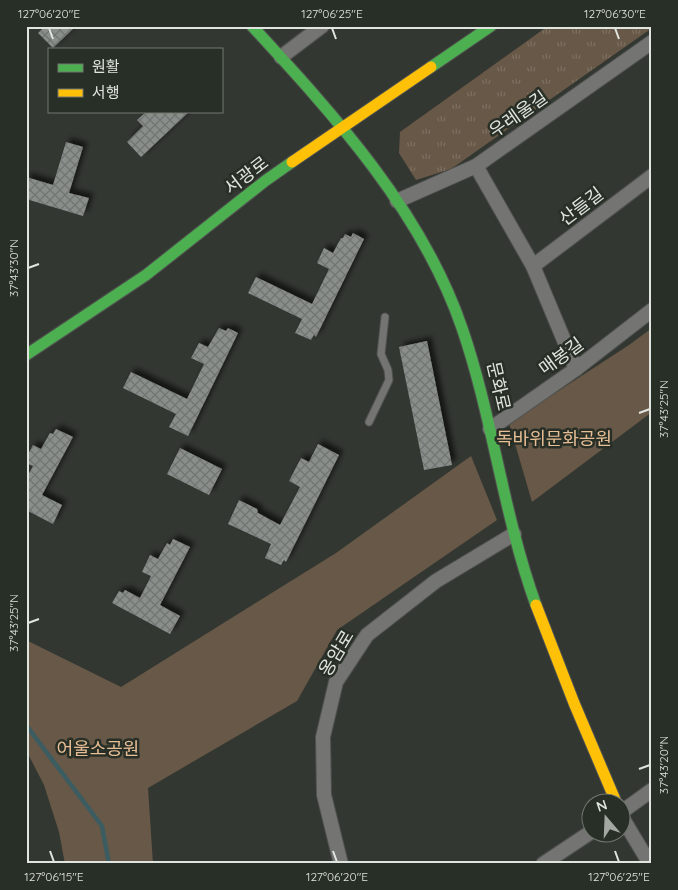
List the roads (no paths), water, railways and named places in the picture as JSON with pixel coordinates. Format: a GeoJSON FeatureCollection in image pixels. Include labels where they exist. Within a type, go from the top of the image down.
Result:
{"type":"FeatureCollection","features":[{"type":"Feature","properties":{"kind":"street","name":"문화로"},"geometry":{"type":"LineString","coordinates":[[252,26],[341,128],[397,201],[415,228],[450,296],[473,356],[514,534],[540,617],[612,792]]}},
{"type":"Feature","properties":{"kind":"street"},"geometry":{"type":"LineString","coordinates":[[281,57],[322,26]]}},
{"type":"Feature","properties":{"kind":"street","name":"서광로"},"geometry":{"type":"LineString","coordinates":[[26,355],[146,275],[265,181],[491,26]]}},
{"type":"Feature","properties":{"kind":"street","name":"우레울길"},"geometry":{"type":"LineString","coordinates":[[397,201],[476,166],[652,42]]}},
{"type":"Feature","properties":{"kind":"street"},"geometry":{"type":"LineString","coordinates":[[476,166],[533,266],[576,369]]}},
{"type":"Feature","properties":{"kind":"street","name":"산들길"},"geometry":{"type":"LineString","coordinates":[[533,266],[652,176]]}},
{"type":"Feature","properties":{"kind":"street","name":"매봉길"},"geometry":{"type":"LineString","coordinates":[[490,429],[576,369],[652,310]]}},
{"type":"Feature","properties":{"kind":"street","name":"옹암로"},"geometry":{"type":"LineString","coordinates":[[340,864],[324,786],[324,737],[336,682],[367,635],[436,581],[514,534]]}},
{"type":"Feature","properties":{"kind":"street"},"geometry":{"type":"LineString","coordinates":[[630,806],[652,790]]}},
{"type":"Feature","properties":{"kind":"street"},"geometry":{"type":"LineString","coordinates":[[630,830],[650,864]]}},
{"type":"Feature","properties":{"kind":"street"},"geometry":{"type":"LineString","coordinates":[[543,864],[580,839]]}},
{"type":"Feature","properties":{"kind":"lane"},"geometry":{"type":"LineString","coordinates":[[369,422],[389,380],[388,370],[381,354],[385,317]]}},
{"type":"Feature","properties":{"kind":"waterway"},"geometry":{"type":"LineString","coordinates":[[26,725],[102,826],[109,864]]}},
{"type":"Feature","properties":{"kind":"park label","name":"독바위문화공원"},"geometry":{"type":"Point","coordinates":[554,438]}},
{"type":"Feature","properties":{"kind":"park label","name":"어울소공원"},"geometry":{"type":"Point","coordinates":[98,748]}}]}
